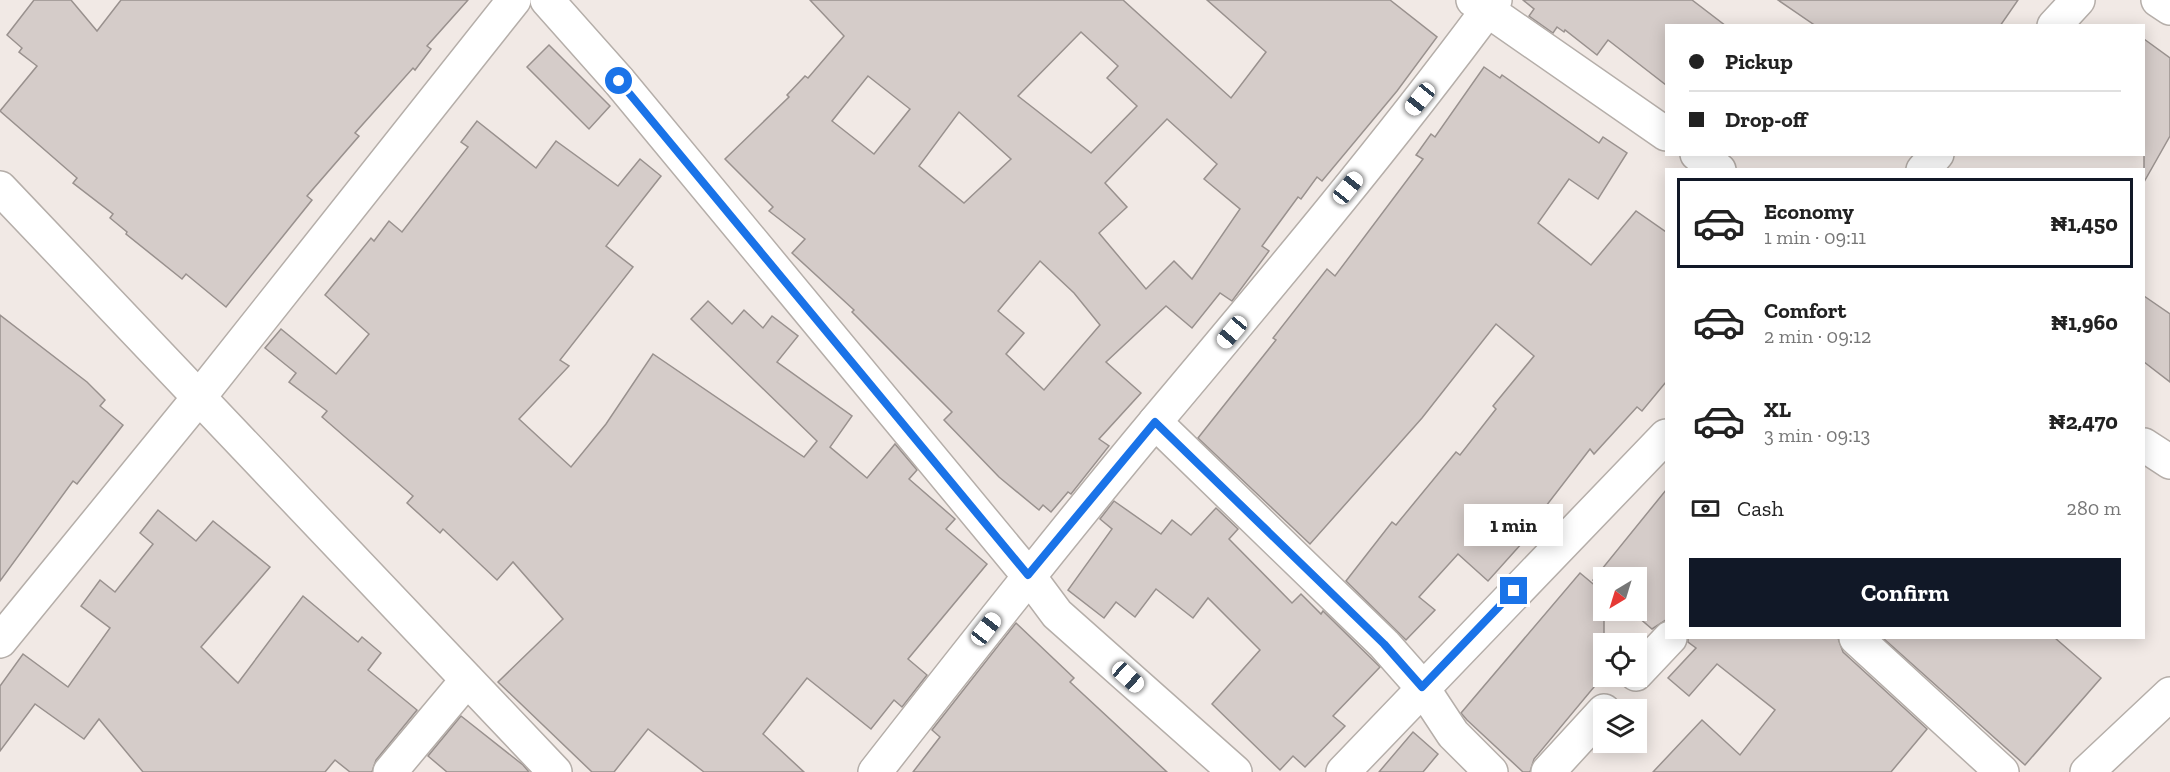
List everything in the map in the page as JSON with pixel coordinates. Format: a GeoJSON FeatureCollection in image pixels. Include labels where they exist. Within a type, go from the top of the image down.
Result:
{"type":"FeatureCollection","features":[{"type":"Feature","properties":{"kind":"street"},"geometry":{"type":"LineString","coordinates":[[0,641],[200,396],[514,0]]}},
{"type":"Feature","properties":{"kind":"street"},"geometry":{"type":"LineString","coordinates":[[547,0],[619,81],[1028,575],[1057,614],[1235,772]]}},
{"type":"Feature","properties":{"kind":"street"},"geometry":{"type":"LineString","coordinates":[[2056,24],[2078,0]]}},
{"type":"Feature","properties":{"kind":"street"},"geometry":{"type":"LineString","coordinates":[[2158,0],[2170,8]]}},
{"type":"Feature","properties":{"kind":"street"},"geometry":{"type":"LineString","coordinates":[[875,772],[1028,575],[1255,304],[1449,63],[1485,3],[1665,133]]}},
{"type":"Feature","properties":{"kind":"street"},"geometry":{"type":"LineString","coordinates":[[1700,156],[1716,168]]}},
{"type":"Feature","properties":{"kind":"street"},"geometry":{"type":"LineString","coordinates":[[1925,168],[1935,156]]}},
{"type":"Feature","properties":{"kind":"street"},"geometry":{"type":"LineString","coordinates":[[0,188],[555,772]]}},
{"type":"Feature","properties":{"kind":"street"},"geometry":{"type":"LineString","coordinates":[[1155,422],[1384,644],[1422,687],[1453,734],[1491,772]]}},
{"type":"Feature","properties":{"kind":"street"},"geometry":{"type":"LineString","coordinates":[[1343,772],[1422,687],[1665,437]]}},
{"type":"Feature","properties":{"kind":"street"},"geometry":{"type":"LineString","coordinates":[[2145,446],[2170,462]]}},
{"type":"Feature","properties":{"kind":"street"},"geometry":{"type":"LineString","coordinates":[[1647,662],[1669,639]]}},
{"type":"Feature","properties":{"kind":"street"},"geometry":{"type":"LineString","coordinates":[[1857,639],[2002,772]]}},
{"type":"Feature","properties":{"kind":"street"},"geometry":{"type":"LineString","coordinates":[[390,772],[467,680]]}},
{"type":"Feature","properties":{"kind":"street"},"geometry":{"type":"LineString","coordinates":[[1614,699],[1624,687]]}},
{"type":"Feature","properties":{"kind":"street"},"geometry":{"type":"LineString","coordinates":[[2087,772],[2170,694]]}},
{"type":"Feature","properties":{"kind":"street"},"geometry":{"type":"LineString","coordinates":[[1548,772],[1593,722]]}},
{"type":"Feature","properties":{"kind":"building"},"geometry":{"type":"Polygon","coordinates":[[[34,0],[71,0],[97,31],[121,0],[468,0],[427,46],[431,49],[415,70],[413,68],[355,133],[359,136],[307,196],[312,200],[226,307],[186,274],[182,279],[126,234],[127,232],[110,218],[113,214],[73,183],[77,178],[0,111],[37,66],[19,52],[22,48],[7,35],[34,0]]]}},
{"type":"Feature","properties":{"kind":"building"},"geometry":{"type":"Polygon","coordinates":[[[810,0],[1123,0],[1231,98],[1266,52],[1207,0],[1390,0],[1437,37],[1397,91],[1322,181],[1317,177],[1301,199],[1298,197],[1262,246],[1269,251],[1232,301],[1220,293],[1192,328],[1166,306],[1106,362],[1141,393],[1099,439],[1109,446],[1071,494],[1068,492],[1051,512],[1043,505],[1039,510],[999,477],[944,420],[952,412],[852,312],[854,310],[792,253],[805,239],[769,211],[773,207],[725,159],[789,97],[787,95],[805,76],[808,78],[844,36],[810,0]],[[1081,32],[1018,96],[1091,153],[1137,106],[1107,78],[1118,66],[1081,32]],[[868,76],[832,121],[874,154],[910,109],[868,76]],[[959,112],[919,166],[964,203],[1011,159],[959,112]],[[1167,119],[1105,183],[1127,207],[1099,233],[1146,289],[1174,261],[1192,279],[1240,209],[1204,179],[1217,164],[1167,119]],[[1040,261],[998,311],[1024,333],[1006,354],[1044,390],[1100,325],[1074,293],[1040,261]]]}},
{"type":"Feature","properties":{"kind":"building"},"geometry":{"type":"Polygon","coordinates":[[[1523,0],[1692,0],[1723,24],[1665,24],[1665,84],[1608,40],[1597,55],[1565,30],[1564,32],[1557,27],[1553,33],[1529,16],[1534,9],[1523,0]]]}},
{"type":"Feature","properties":{"kind":"building"},"geometry":{"type":"Polygon","coordinates":[[[1778,0],[2018,0],[2001,24],[1813,24],[1778,0]]]}},
{"type":"Feature","properties":{"kind":"building"},"geometry":{"type":"Polygon","coordinates":[[[2145,40],[2170,58],[2170,136],[2145,180],[2145,40]]]}},
{"type":"Feature","properties":{"kind":"building"},"geometry":{"type":"Polygon","coordinates":[[[549,45],[610,106],[589,129],[527,67],[549,45]]]}},
{"type":"Feature","properties":{"kind":"building"},"geometry":{"type":"Polygon","coordinates":[[[1484,67],[1500,78],[1502,75],[1599,143],[1603,137],[1627,153],[1598,199],[1569,179],[1538,223],[1591,265],[1636,211],[1665,231],[1665,383],[1642,411],[1637,407],[1594,454],[1590,449],[1536,519],[1540,523],[1488,581],[1458,554],[1419,597],[1435,610],[1406,640],[1346,581],[1392,522],[1396,525],[1456,452],[1460,455],[1496,409],[1493,406],[1534,356],[1496,324],[1422,418],[1310,544],[1198,438],[1276,340],[1273,338],[1327,269],[1335,276],[1423,159],[1416,155],[1431,134],[1435,137],[1484,67]]]}},
{"type":"Feature","properties":{"kind":"building"},"geometry":{"type":"Polygon","coordinates":[[[477,121],[536,168],[556,141],[618,186],[640,159],[661,176],[606,246],[633,267],[560,360],[569,366],[519,419],[571,467],[606,424],[653,354],[804,457],[817,441],[691,319],[708,301],[732,324],[744,310],[763,328],[772,316],[798,336],[777,362],[852,416],[830,447],[867,478],[895,444],[917,470],[909,479],[955,519],[946,529],[987,564],[908,659],[927,675],[902,707],[894,700],[871,729],[807,678],[763,734],[804,772],[704,772],[648,729],[614,772],[592,772],[498,682],[563,619],[513,562],[497,580],[443,529],[440,533],[407,503],[413,496],[322,417],[327,411],[289,382],[296,373],[265,348],[281,329],[336,374],[369,334],[325,295],[371,238],[374,241],[389,221],[402,232],[468,147],[461,142],[477,121]]]}},
{"type":"Feature","properties":{"kind":"building"},"geometry":{"type":"Polygon","coordinates":[[[2145,297],[2170,314],[2170,382],[2145,363],[2145,297]]]}},
{"type":"Feature","properties":{"kind":"building"},"geometry":{"type":"Polygon","coordinates":[[[0,315],[87,382],[105,400],[100,406],[123,425],[77,484],[73,481],[0,581],[0,315]]]}},
{"type":"Feature","properties":{"kind":"building"},"geometry":{"type":"Polygon","coordinates":[[[1665,491],[1665,621],[1652,629],[1643,621],[1647,621],[1647,567],[1604,567],[1665,491]]]}},
{"type":"Feature","properties":{"kind":"building"},"geometry":{"type":"Polygon","coordinates":[[[1114,501],[1161,534],[1172,520],[1191,535],[1216,508],[1238,529],[1229,539],[1292,603],[1301,594],[1321,614],[1323,611],[1380,667],[1333,716],[1345,726],[1305,767],[1293,756],[1280,770],[1212,704],[1260,650],[1208,598],[1193,618],[1156,589],[1135,617],[1116,602],[1104,618],[1068,590],[1112,529],[1100,519],[1114,501]]]}},
{"type":"Feature","properties":{"kind":"building"},"geometry":{"type":"Polygon","coordinates":[[[158,510],[196,541],[213,521],[270,567],[201,647],[238,683],[303,596],[358,642],[362,637],[381,653],[368,670],[417,710],[376,760],[372,772],[350,772],[335,760],[325,772],[143,772],[99,719],[84,739],[35,704],[0,751],[0,686],[23,654],[68,687],[110,628],[81,606],[100,580],[115,592],[153,544],[140,533],[158,510]]]}},
{"type":"Feature","properties":{"kind":"building"},"geometry":{"type":"Polygon","coordinates":[[[1580,573],[1593,584],[1593,621],[1604,621],[1604,633],[1593,633],[1594,687],[1534,759],[1530,772],[1523,772],[1461,713],[1580,573]]]}},
{"type":"Feature","properties":{"kind":"building"},"geometry":{"type":"Polygon","coordinates":[[[1016,623],[1074,678],[1070,682],[1167,772],[913,772],[940,737],[932,730],[1016,623]]]}},
{"type":"Feature","properties":{"kind":"building"},"geometry":{"type":"Polygon","coordinates":[[[1688,639],[1838,639],[1843,652],[1927,729],[1891,772],[1653,772],[1702,720],[1740,755],[1775,710],[1717,664],[1689,696],[1668,678],[1696,648],[1688,642],[1688,639]]]}},
{"type":"Feature","properties":{"kind":"building"},"geometry":{"type":"Polygon","coordinates":[[[1884,639],[2056,639],[2101,678],[2025,765],[1884,639]]]}},
{"type":"Feature","properties":{"kind":"building"},"geometry":{"type":"Polygon","coordinates":[[[461,716],[529,772],[447,772],[428,756],[461,716]]]}},
{"type":"Feature","properties":{"kind":"building"},"geometry":{"type":"Polygon","coordinates":[[[1413,732],[1438,754],[1423,772],[1379,772],[1413,732]]]}},
{"type":"Feature","properties":{"kind":"route"},"geometry":{"type":"LineString","coordinates":[[619,81],[1028,575],[1155,422],[1384,644],[1422,687],[1514,591]]}}]}
